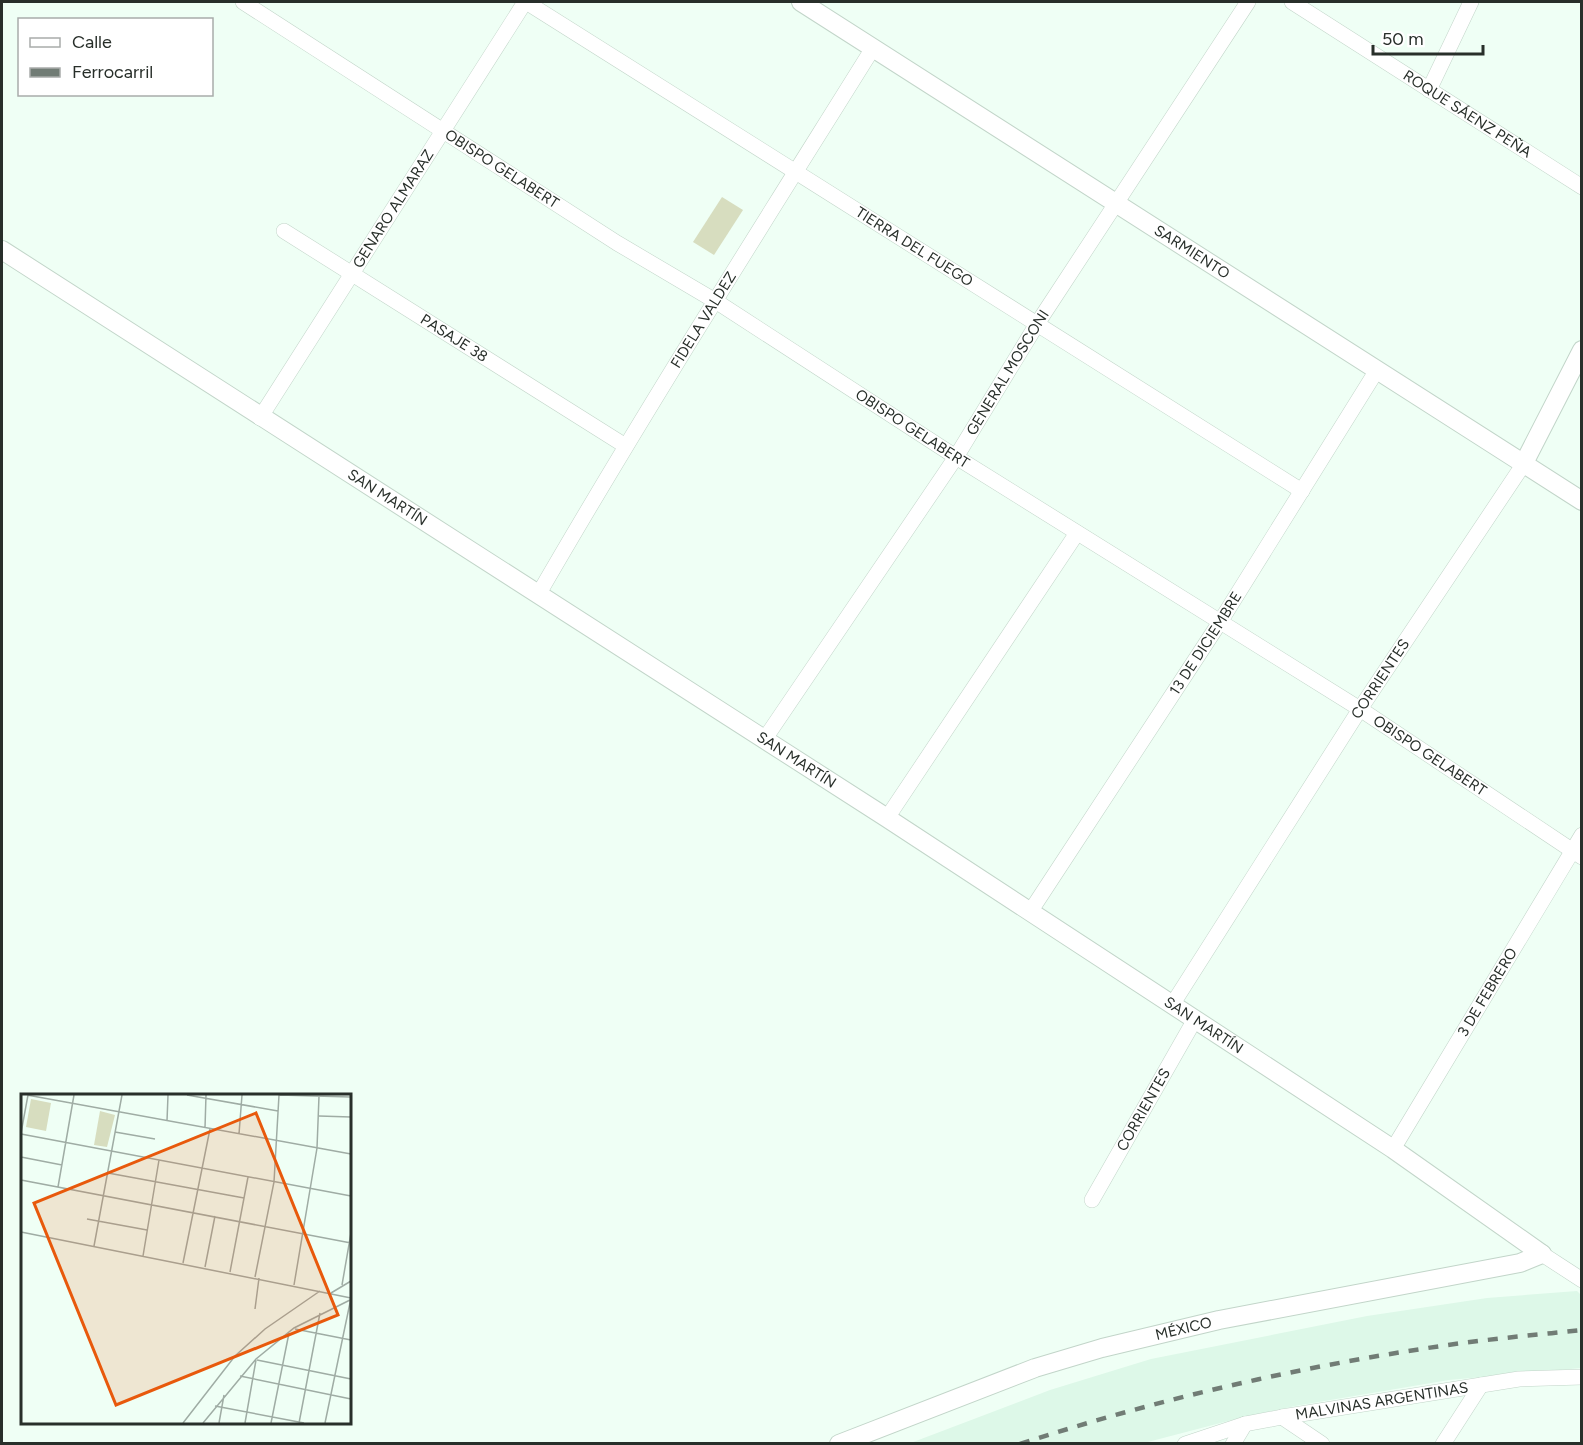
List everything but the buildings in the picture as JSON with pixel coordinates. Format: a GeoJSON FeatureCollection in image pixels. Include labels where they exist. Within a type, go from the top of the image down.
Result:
{"type":"FeatureCollection","features":[{"type":"Feature","properties":{"kind":"street","name":"OBISPO GELABERT"},"geometry":{"type":"LineString","coordinates":[[243,2],[445,129],[617,243],[717,302],[956,458],[1360,710],[1577,854]]}},
{"type":"Feature","properties":{"kind":"street","name":"GENARO ALMARAZ"},"geometry":{"type":"LineString","coordinates":[[260,418],[525,2]]}},
{"type":"Feature","properties":{"kind":"street","name":"TIERRA DEL FUEGO"},"geometry":{"type":"LineString","coordinates":[[525,2],[1302,491]]}},
{"type":"Feature","properties":{"kind":"street","name":"SARMIENTO"},"geometry":{"type":"LineString","coordinates":[[801,2],[1581,501]]}},
{"type":"Feature","properties":{"kind":"street","name":"GENERAL MOSCONI"},"geometry":{"type":"LineString","coordinates":[[764,740],[956,458],[1037,324],[1248,2]]}},
{"type":"Feature","properties":{"kind":"street","name":"ROQUE SÁENZ PEÑA"},"geometry":{"type":"LineString","coordinates":[[1292,2],[1581,188]]}},
{"type":"Feature","properties":{"kind":"street"},"geometry":{"type":"LineString","coordinates":[[1429,90],[1471,2]]}},
{"type":"Feature","properties":{"kind":"street","name":"FIDELA VALDEZ"},"geometry":{"type":"LineString","coordinates":[[538,595],[624,445],[717,302],[873,48]]}},
{"type":"Feature","properties":{"kind":"street","name":"PASAJE 38"},"geometry":{"type":"LineString","coordinates":[[284,231],[624,445]]}},
{"type":"Feature","properties":{"kind":"street","name":"SAN MARTÍN"},"geometry":{"type":"LineString","coordinates":[[2,250],[260,418],[887,818],[1194,1021],[1393,1149],[1581,1280]]}},
{"type":"Feature","properties":{"kind":"street","name":"CORRIENTES"},"geometry":{"type":"LineString","coordinates":[[1172,1005],[1360,710],[1523,465],[1581,350]]}},
{"type":"Feature","properties":{"kind":"street","name":"13 DE DICIEMBRE"},"geometry":{"type":"LineString","coordinates":[[1030,912],[1220,622],[1377,370]]}},
{"type":"Feature","properties":{"kind":"street"},"geometry":{"type":"LineString","coordinates":[[887,818],[1077,533]]}},
{"type":"Feature","properties":{"kind":"street","name":"3 DE FEBRERO"},"geometry":{"type":"LineString","coordinates":[[1393,1149],[1577,854],[1581,835]]}},
{"type":"Feature","properties":{"kind":"street","name":"CORRIENTES"},"geometry":{"type":"LineString","coordinates":[[1092,1200],[1194,1021]]}},
{"type":"Feature","properties":{"kind":"street","name":"MÉXICO"},"geometry":{"type":"LineString","coordinates":[[839,1443],[1035,1368],[1102,1348],[1219,1320],[1520,1263],[1542,1254]]}},
{"type":"Feature","properties":{"kind":"street","name":"MALVINAS ARGENTINAS"},"geometry":{"type":"LineString","coordinates":[[1185,1443],[1245,1424],[1282,1417],[1519,1379],[1581,1377]]}},
{"type":"Feature","properties":{"kind":"street"},"geometry":{"type":"LineString","coordinates":[[1443,1443],[1481,1385]]}},
{"type":"Feature","properties":{"kind":"street"},"geometry":{"type":"LineString","coordinates":[[1282,1417],[1322,1443]]}},
{"type":"Feature","properties":{"kind":"street"},"geometry":{"type":"LineString","coordinates":[[1233,1443],[1245,1424]]}},
{"type":"Feature","properties":{"kind":"shaded area"},"geometry":{"type":"Polygon","coordinates":[[[722,197],[743,210],[714,255],[693,242],[722,197]]]}},
{"type":"Feature","properties":{"kind":"shaded area"},"geometry":{"type":"Polygon","coordinates":[[[1577,1291],[1581,1295],[1581,1368],[1449,1380],[1295,1406],[1144,1443],[908,1444],[1050,1390],[1151,1359],[1367,1316],[1487,1298],[1577,1291]]]}},
{"type":"Feature","properties":{"kind":"railway"},"geometry":{"type":"LineString","coordinates":[[1020,1444],[1176,1399],[1281,1374],[1441,1346],[1582,1330]]}}]}
